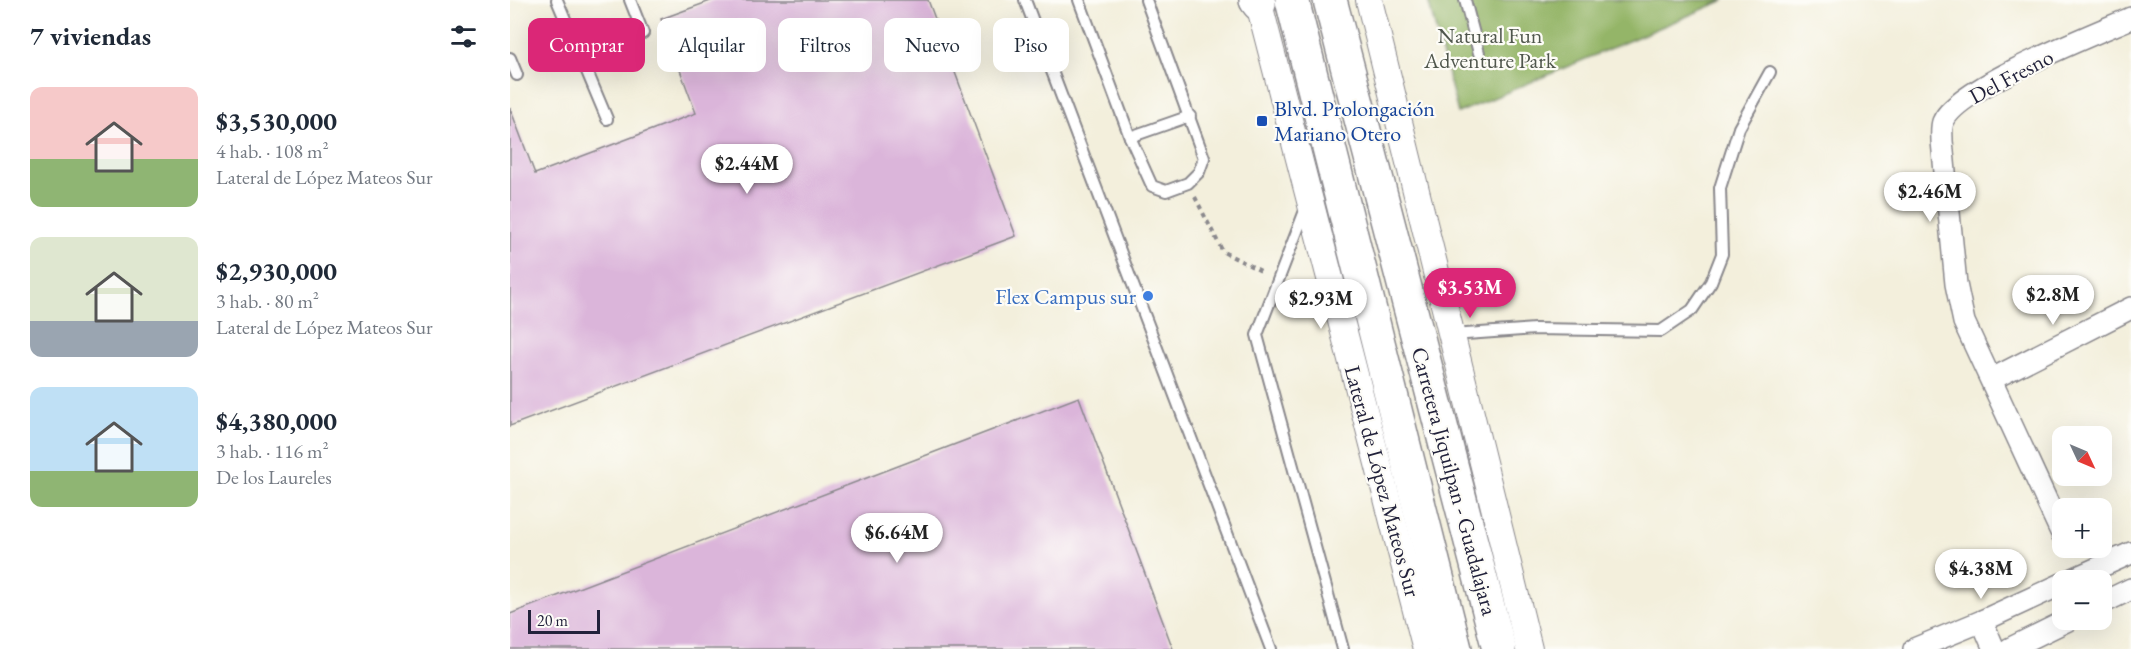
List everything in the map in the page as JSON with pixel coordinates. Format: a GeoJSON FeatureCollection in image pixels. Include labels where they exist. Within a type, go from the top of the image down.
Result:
{"type":"FeatureCollection","features":[{"type":"Feature","properties":{"kind":"highway","name":"Carretera Jiquilpan - Guadalajara"},"geometry":{"type":"LineString","coordinates":[[1292,0],[1455,649]]}},
{"type":"Feature","properties":{"kind":"highway","name":"Carretera Jiquilpan - Guadalajara"},"geometry":{"type":"LineString","coordinates":[[1330,0],[1498,649]]}},
{"type":"Feature","properties":{"kind":"street"},"geometry":{"type":"LineString","coordinates":[[1369,0],[1529,649]]}},
{"type":"Feature","properties":{"kind":"street","name":"Lateral de López Mateos Sur"},"geometry":{"type":"LineString","coordinates":[[1258,1],[1426,649]]}},
{"type":"Feature","properties":{"kind":"street","name":"Del Fresno"},"geometry":{"type":"LineString","coordinates":[[2052,512],[1964,322],[1956,284],[1942,122],[1961,103],[1996,79],[2131,18]]}},
{"type":"Feature","properties":{"kind":"street"},"geometry":{"type":"LineString","coordinates":[[1992,379],[2131,308]]}},
{"type":"Feature","properties":{"kind":"street"},"geometry":{"type":"LineString","coordinates":[[2093,570],[2131,553]]}},
{"type":"Feature","properties":{"kind":"street"},"geometry":{"type":"LineString","coordinates":[[1914,649],[2052,589]]}},
{"type":"Feature","properties":{"kind":"street"},"geometry":{"type":"LineString","coordinates":[[2112,598],[2131,589]]}},
{"type":"Feature","properties":{"kind":"street"},"geometry":{"type":"LineString","coordinates":[[1982,621],[1994,649]]}},
{"type":"Feature","properties":{"kind":"street"},"geometry":{"type":"LineString","coordinates":[[2008,649],[2052,628]]}},
{"type":"Feature","properties":{"kind":"lane"},"geometry":{"type":"LineString","coordinates":[[556,0],[607,119]]}},
{"type":"Feature","properties":{"kind":"lane"},"geometry":{"type":"LineString","coordinates":[[630,0],[637,18]]}},
{"type":"Feature","properties":{"kind":"lane"},"geometry":{"type":"LineString","coordinates":[[1025,0],[1271,649]]}},
{"type":"Feature","properties":{"kind":"lane"},"geometry":{"type":"LineString","coordinates":[[1079,0],[1130,137],[1152,186],[1166,191],[1188,183],[1199,172],[1204,158],[1146,0]]}},
{"type":"Feature","properties":{"kind":"lane"},"geometry":{"type":"LineString","coordinates":[[1465,0],[1479,53]]}},
{"type":"Feature","properties":{"kind":"lane"},"geometry":{"type":"LineString","coordinates":[[510,58],[517,75]]}},
{"type":"Feature","properties":{"kind":"lane"},"geometry":{"type":"LineString","coordinates":[[1452,335],[1535,329],[1661,331],[1692,310],[1711,282],[1722,254],[1720,188],[1739,128],[1770,72]]}},
{"type":"Feature","properties":{"kind":"lane"},"geometry":{"type":"LineString","coordinates":[[1130,137],[1190,116]]}},
{"type":"Feature","properties":{"kind":"lane"},"geometry":{"type":"LineString","coordinates":[[1310,199],[1257,335],[1343,649]]}},
{"type":"Feature","properties":{"kind":"path"},"geometry":{"type":"LineString","coordinates":[[1188,183],[1223,252],[1278,280]]}},
{"type":"Feature","properties":{"kind":"green space","name":"Natural Fun Adventure Park"},"geometry":{"type":"Polygon","coordinates":[[[1428,0],[1725,0],[1458,113],[1428,0]]]}},
{"type":"Feature","properties":{"kind":"building"},"geometry":{"type":"Polygon","coordinates":[[[713,0],[928,0],[935,18],[884,18],[884,72],[955,72],[1016,236],[510,426],[510,108],[535,174],[696,113],[681,72],[766,72],[766,18],[664,18],[713,0]]]}},
{"type":"Feature","properties":{"kind":"building"},"geometry":{"type":"Polygon","coordinates":[[[1079,397],[1173,649],[510,649],[510,614],[1079,397]]]}},
{"type":"Feature","properties":{"kind":"place","name":"Blvd. Prolongación Mariano Otero"},"geometry":{"type":"Point","coordinates":[1262,121]}},
{"type":"Feature","properties":{"kind":"place","name":"Flex Campus sur"},"geometry":{"type":"Point","coordinates":[1148,296]}}]}
